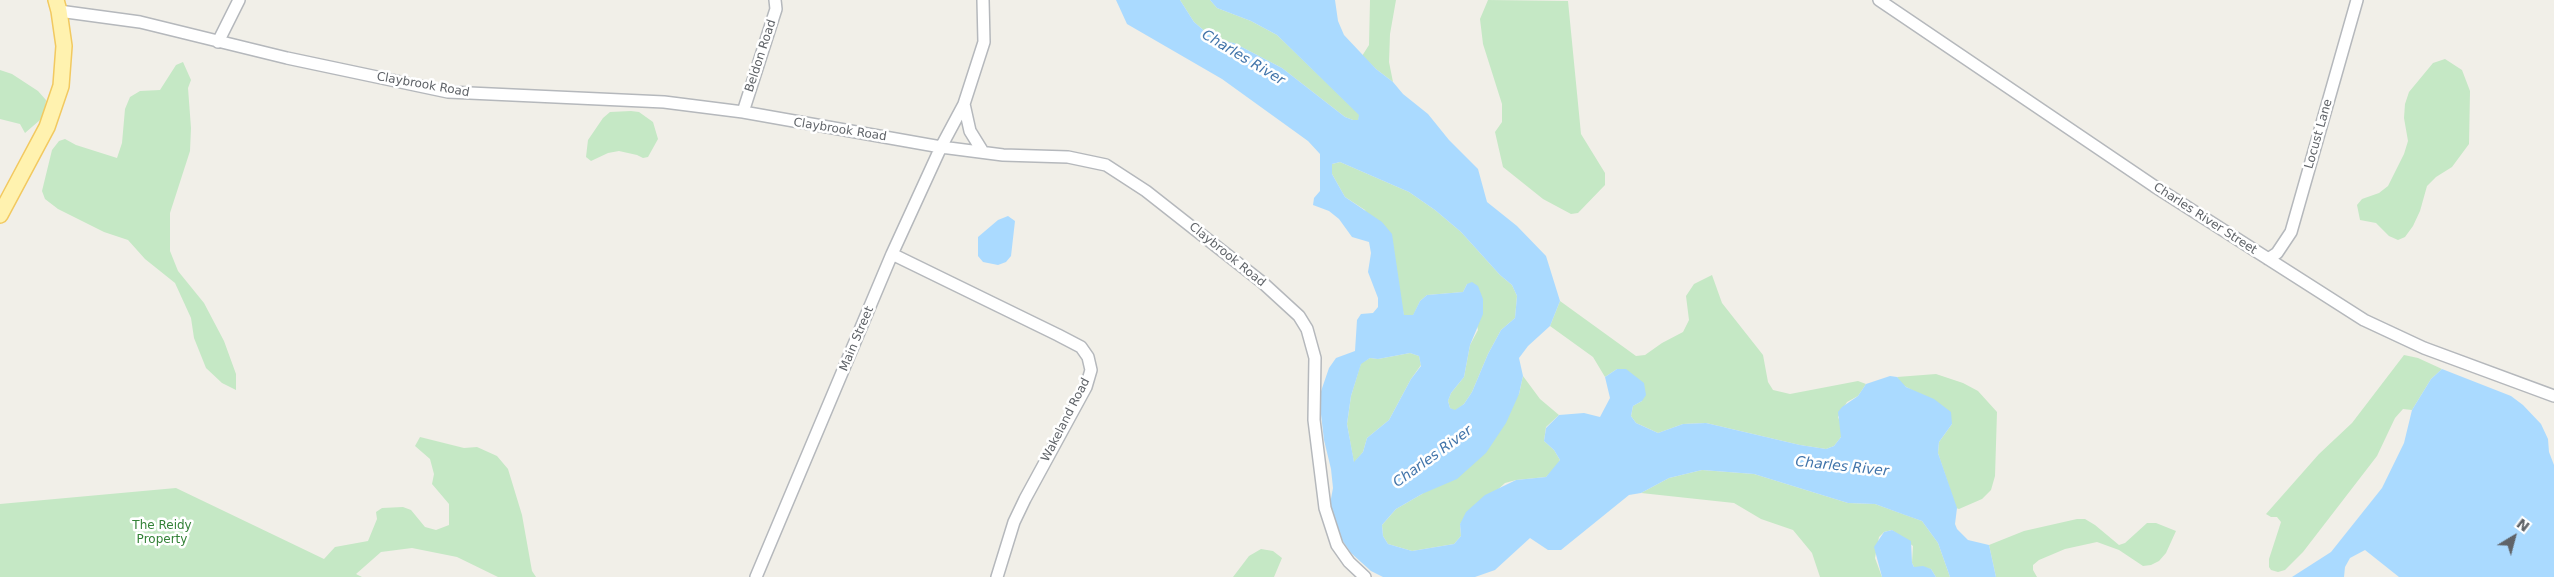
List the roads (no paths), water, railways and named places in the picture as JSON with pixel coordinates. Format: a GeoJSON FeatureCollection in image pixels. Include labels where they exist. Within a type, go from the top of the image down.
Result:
{"type":"FeatureCollection","features":[{"type":"Feature","properties":{"kind":"main road"},"geometry":{"type":"LineString","coordinates":[[0,215],[47,127],[61,86],[64,46],[57,6]]}},
{"type":"Feature","properties":{"kind":"street"},"geometry":{"type":"LineString","coordinates":[[218,42],[239,0]]}},
{"type":"Feature","properties":{"kind":"street","name":"Beldon Road"},"geometry":{"type":"LineString","coordinates":[[743,112],[776,9],[775,0]]}},
{"type":"Feature","properties":{"kind":"street","name":"Main Street"},"geometry":{"type":"LineString","coordinates":[[756,577],[892,254],[940,147],[964,104],[984,42],[983,0]]}},
{"type":"Feature","properties":{"kind":"street","name":"Charles River Street"},"geometry":{"type":"LineString","coordinates":[[1879,0],[2327,298],[2387,332],[2430,351],[2554,396]]}},
{"type":"Feature","properties":{"kind":"street","name":"Locust Lane"},"geometry":{"type":"LineString","coordinates":[[2268,260],[2277,253],[2291,232],[2357,0]]}},
{"type":"Feature","properties":{"kind":"street","name":"Claybrook Road"},"geometry":{"type":"LineString","coordinates":[[57,6],[140,22],[218,42],[448,92],[664,102],[743,112],[940,147],[1003,155],[1068,157],[1106,166],[1140,187],[1263,283],[1299,316],[1308,329],[1314,358],[1314,420],[1325,508],[1338,545],[1349,562],[1365,577]]}},
{"type":"Feature","properties":{"kind":"street"},"geometry":{"type":"LineString","coordinates":[[964,104],[970,131],[983,152]]}},
{"type":"Feature","properties":{"kind":"street","name":"Wakeland Road"},"geometry":{"type":"LineString","coordinates":[[892,254],[1058,334],[1081,347],[1088,357],[1091,370],[1086,387],[1014,522],[997,577]]}},
{"type":"Feature","properties":{"kind":"water","name":"Charles River"},"geometry":{"type":"Polygon","coordinates":[[[1116,0],[1180,0],[1194,22],[1215,40],[1234,43],[1282,68],[1345,117],[1358,120],[1359,115],[1277,35],[1251,21],[1217,8],[1210,0],[1335,0],[1338,21],[1344,35],[1376,69],[1428,114],[1449,140],[1478,169],[1487,202],[1517,226],[1546,256],[1560,301],[1550,326],[1528,346],[1519,358],[1523,376],[1519,394],[1506,423],[1486,453],[1457,479],[1422,494],[1396,509],[1382,525],[1383,536],[1388,544],[1412,551],[1454,544],[1461,536],[1460,524],[1466,512],[1485,495],[1516,480],[1546,477],[1560,460],[1554,450],[1544,441],[1546,428],[1559,415],[1584,413],[1600,417],[1610,398],[1605,377],[1617,369],[1626,369],[1644,383],[1646,395],[1642,401],[1633,406],[1631,416],[1636,423],[1658,433],[1683,424],[1706,423],[1800,445],[1826,449],[1834,446],[1841,437],[1838,412],[1842,407],[1858,396],[1866,384],[1890,376],[1897,377],[1906,387],[1934,399],[1951,412],[1952,424],[1939,442],[1938,453],[1957,508],[1955,524],[1957,529],[1968,540],[1989,545],[1996,577],[1950,577],[1938,543],[1922,521],[1875,504],[1848,503],[1754,474],[1702,470],[1669,478],[1641,493],[1629,495],[1561,550],[1548,550],[1530,538],[1495,570],[1475,577],[1383,577],[1371,571],[1351,553],[1335,530],[1330,504],[1333,488],[1331,469],[1324,440],[1319,397],[1329,368],[1336,358],[1355,351],[1357,320],[1361,314],[1373,313],[1378,307],[1378,298],[1368,272],[1371,253],[1369,242],[1352,237],[1339,219],[1329,211],[1313,205],[1314,198],[1320,191],[1320,154],[1308,141],[1222,79],[1127,24],[1116,0]],[[1340,162],[1332,164],[1332,174],[1345,197],[1382,222],[1392,234],[1404,315],[1413,315],[1420,301],[1427,295],[1463,292],[1467,284],[1472,282],[1478,286],[1483,299],[1483,314],[1470,345],[1464,377],[1451,393],[1448,401],[1450,408],[1455,410],[1464,404],[1472,392],[1488,354],[1501,330],[1515,318],[1517,296],[1512,285],[1500,275],[1461,232],[1435,210],[1409,192],[1340,162]],[[1410,353],[1378,359],[1370,358],[1361,364],[1351,396],[1347,424],[1354,462],[1363,452],[1367,438],[1389,420],[1411,379],[1421,366],[1419,356],[1410,353]]]}},
{"type":"Feature","properties":{"kind":"water"},"geometry":{"type":"Polygon","coordinates":[[[1008,216],[1015,221],[1011,256],[1006,262],[998,265],[983,262],[978,256],[978,237],[998,220],[1008,216]]]}},
{"type":"Feature","properties":{"kind":"water"},"geometry":{"type":"Polygon","coordinates":[[[2442,369],[2511,396],[2523,405],[2541,424],[2548,439],[2549,452],[2554,465],[2554,577],[2399,577],[2365,550],[2350,558],[2345,567],[2344,577],[2292,577],[2331,552],[2382,488],[2404,443],[2412,410],[2431,379],[2442,369]]]}},
{"type":"Feature","properties":{"kind":"water"},"geometry":{"type":"Polygon","coordinates":[[[1892,530],[1911,541],[1912,563],[1914,567],[1923,566],[1931,569],[1936,577],[1882,577],[1874,547],[1884,532],[1892,530]]]}},
{"type":"Feature","properties":{"kind":"park label","name":"The Reidy Property"},"geometry":{"type":"Point","coordinates":[162,533]}}]}
